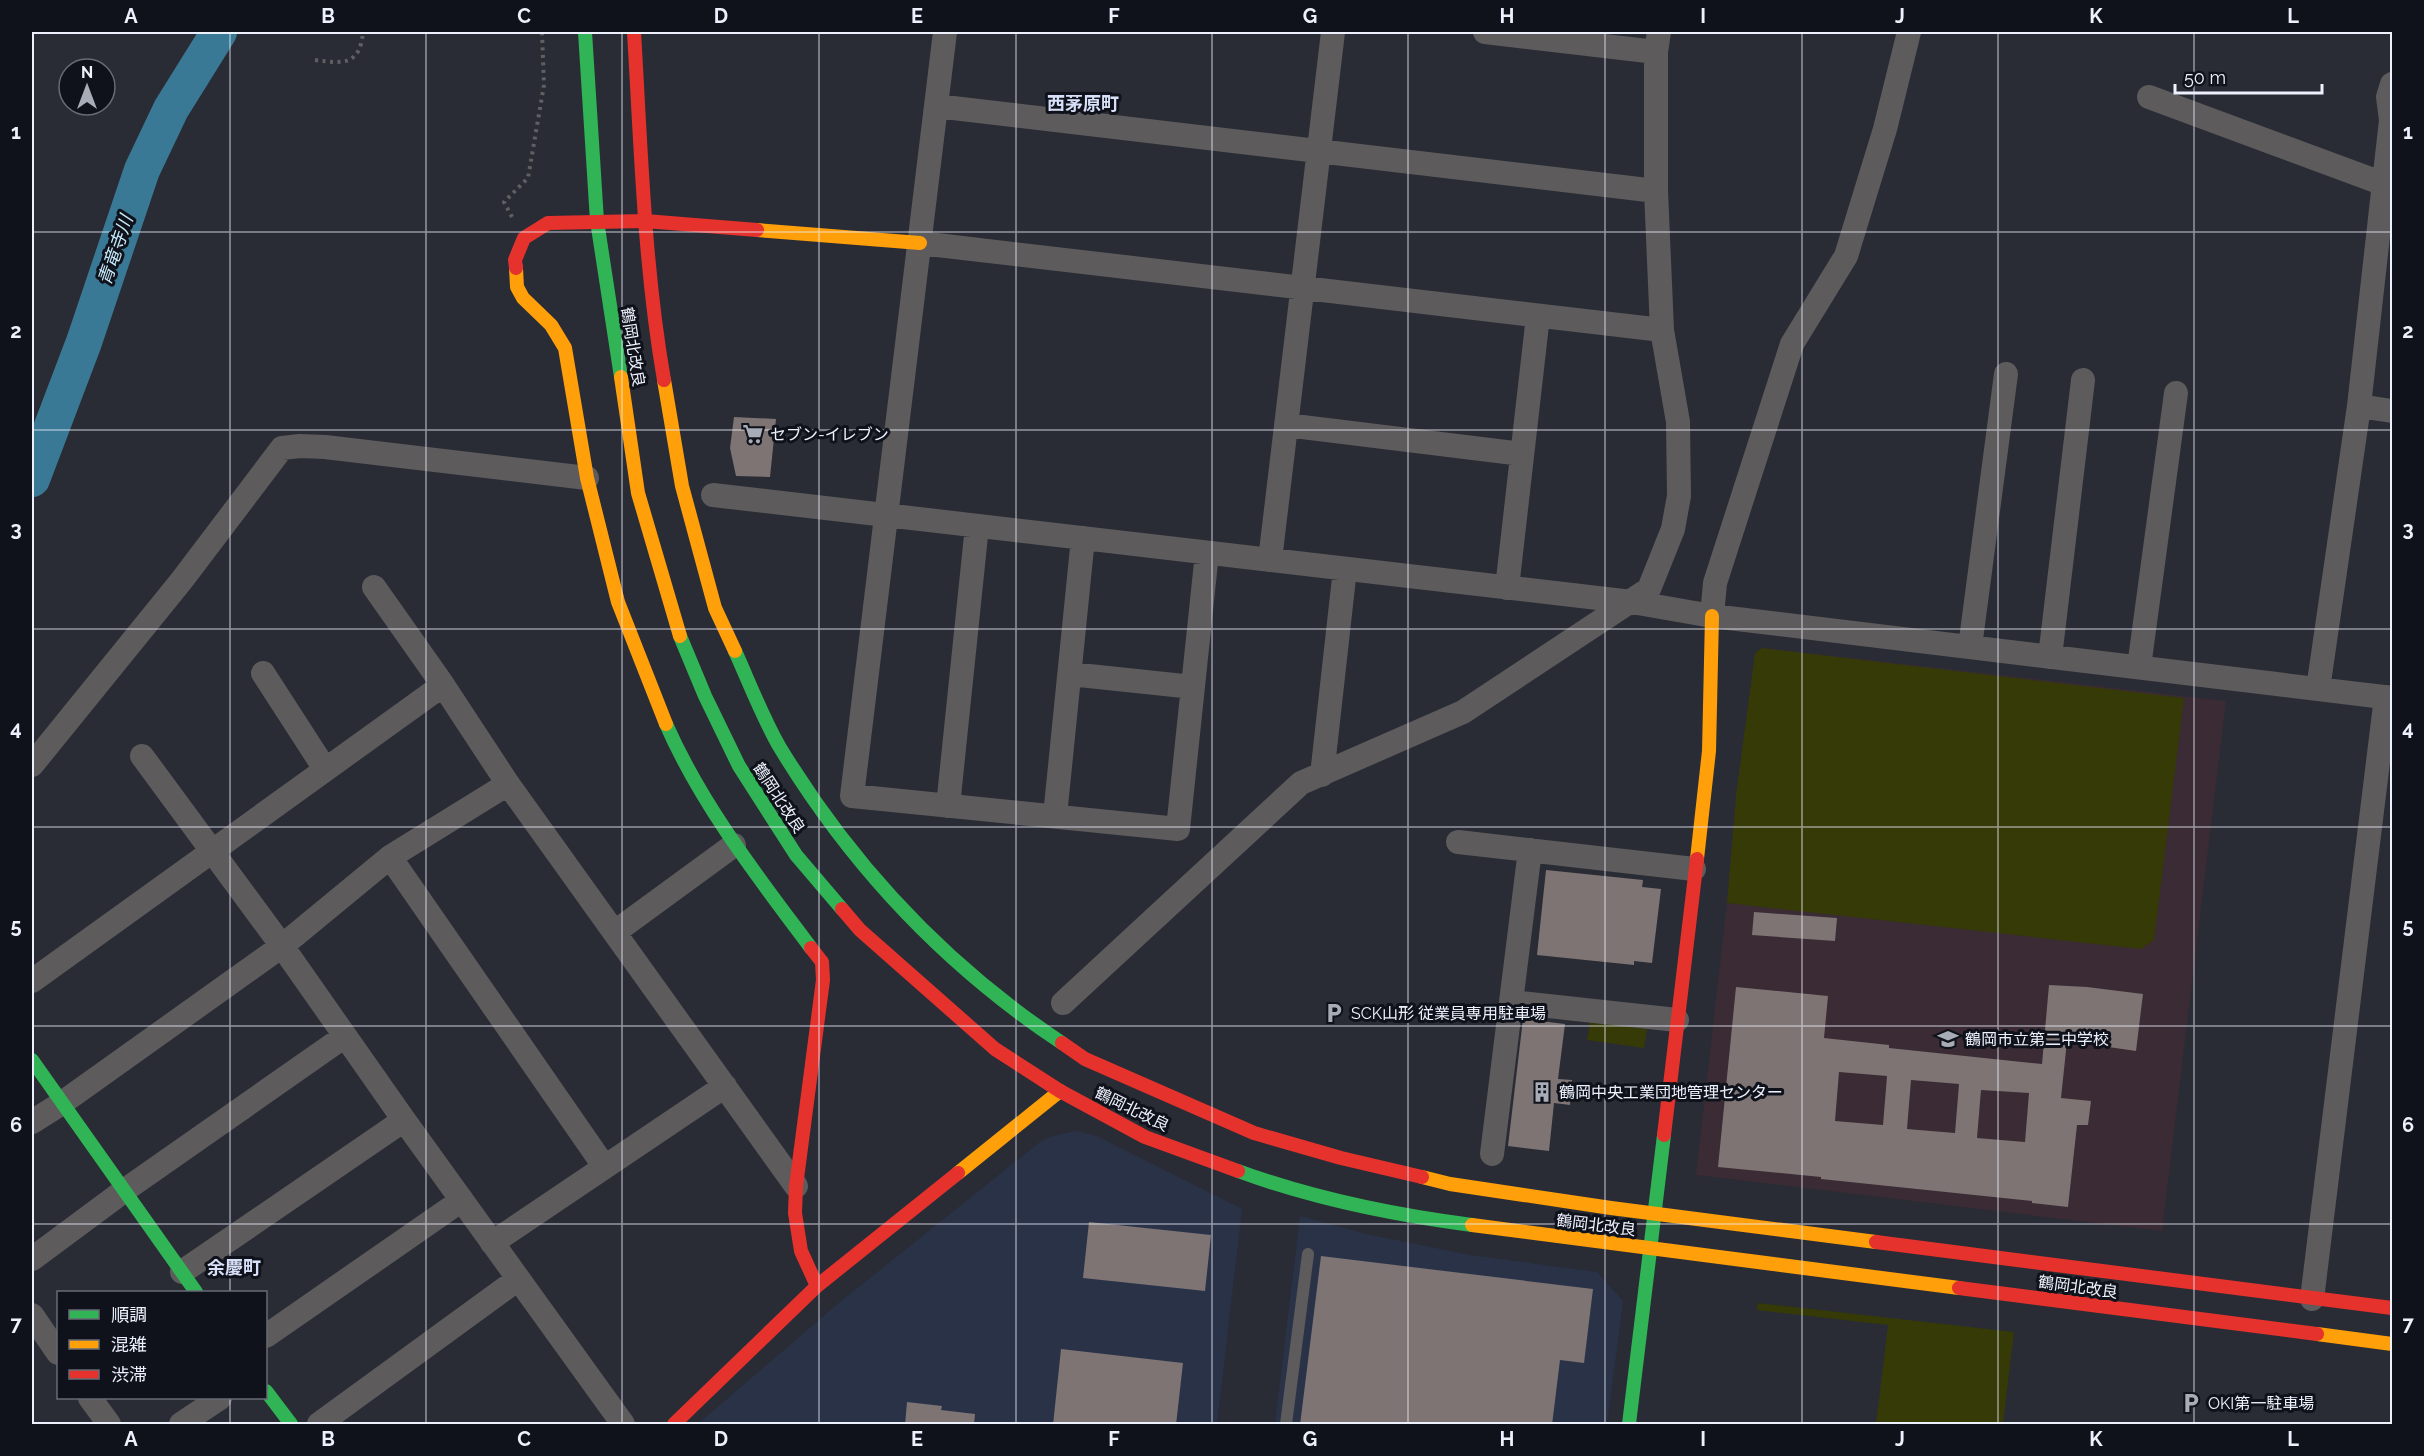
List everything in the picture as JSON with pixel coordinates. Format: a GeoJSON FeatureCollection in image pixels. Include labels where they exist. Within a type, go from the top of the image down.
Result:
{"type":"FeatureCollection","features":[{"type":"Feature","properties":{"kind":"main road","name":"鶴岡北改良"},"geometry":{"type":"LineString","coordinates":[[585,32],[597,222],[638,493],[675,624],[739,766],[796,855],[860,930],[995,1048],[1060,1091],[1145,1137],[1250,1175],[1344,1202],[1441,1221],[2392,1344]]}},
{"type":"Feature","properties":{"kind":"main road","name":"鶴岡北改良"},"geometry":{"type":"LineString","coordinates":[[634,32],[645,221],[655,331],[682,486],[715,608],[778,744],[834,830],[888,896],[958,965],[1022,1017],[1085,1059],[1254,1133],[1341,1158],[1450,1184],[1655,1213],[2392,1308]]}},
{"type":"Feature","properties":{"kind":"main road"},"geometry":{"type":"LineString","coordinates":[[817,1286],[801,1251],[795,1213],[796,1186],[823,980],[822,962],[734,845],[679,754],[650,688],[618,602],[587,478],[566,348],[551,325],[523,298],[517,287],[515,260],[524,238],[548,224],[645,221],[920,243]]}},
{"type":"Feature","properties":{"kind":"main road"},"geometry":{"type":"LineString","coordinates":[[1629,1425],[1709,752],[1712,616]]}},
{"type":"Feature","properties":{"kind":"main road"},"geometry":{"type":"LineString","coordinates":[[32,1060],[195,1291]]}},
{"type":"Feature","properties":{"kind":"main road"},"geometry":{"type":"LineString","coordinates":[[674,1425],[817,1286],[1060,1091]]}},
{"type":"Feature","properties":{"kind":"main road"},"geometry":{"type":"LineString","coordinates":[[267,1392],[291,1425]]}},
{"type":"Feature","properties":{"kind":"street"},"geometry":{"type":"LineString","coordinates":[[945,32],[888,516],[852,796],[1178,829],[1206,553]]}},
{"type":"Feature","properties":{"kind":"street"},"geometry":{"type":"LineString","coordinates":[[1270,560],[1333,32]]}},
{"type":"Feature","properties":{"kind":"street"},"geometry":{"type":"LineString","coordinates":[[1064,1003],[1301,783],[1463,712],[1649,589],[1673,529],[1679,496],[1678,422],[1662,330],[1656,191],[1658,42],[1485,32]]}},
{"type":"Feature","properties":{"kind":"street"},"geometry":{"type":"LineString","coordinates":[[1712,616],[1715,583],[1792,344],[1846,256],[1885,129],[1909,32]]}},
{"type":"Feature","properties":{"kind":"street"},"geometry":{"type":"LineString","coordinates":[[2318,689],[2359,406],[2392,121],[2388,97],[2392,84]]}},
{"type":"Feature","properties":{"kind":"street"},"geometry":{"type":"LineString","coordinates":[[2149,97],[2384,184]]}},
{"type":"Feature","properties":{"kind":"street"},"geometry":{"type":"LineString","coordinates":[[936,106],[1656,191]]}},
{"type":"Feature","properties":{"kind":"street"},"geometry":{"type":"LineString","coordinates":[[920,243],[1662,330]]}},
{"type":"Feature","properties":{"kind":"street"},"geometry":{"type":"LineString","coordinates":[[1507,588],[1538,316]]}},
{"type":"Feature","properties":{"kind":"street"},"geometry":{"type":"LineString","coordinates":[[1970,647],[2006,374]]}},
{"type":"Feature","properties":{"kind":"street"},"geometry":{"type":"LineString","coordinates":[[2050,657],[2083,380]]}},
{"type":"Feature","properties":{"kind":"street"},"geometry":{"type":"LineString","coordinates":[[2139,667],[2176,393]]}},
{"type":"Feature","properties":{"kind":"street"},"geometry":{"type":"LineString","coordinates":[[2359,406],[2392,411]]}},
{"type":"Feature","properties":{"kind":"street"},"geometry":{"type":"LineString","coordinates":[[1286,425],[1522,454]]}},
{"type":"Feature","properties":{"kind":"street"},"geometry":{"type":"LineString","coordinates":[[32,765],[182,580],[282,448],[325,447],[587,478]]}},
{"type":"Feature","properties":{"kind":"street"},"geometry":{"type":"LineString","coordinates":[[713,495],[1632,602],[1712,616],[2389,697],[2312,1299]]}},
{"type":"Feature","properties":{"kind":"street"},"geometry":{"type":"LineString","coordinates":[[948,806],[977,526]]}},
{"type":"Feature","properties":{"kind":"street"},"geometry":{"type":"LineString","coordinates":[[1055,816],[1083,538]]}},
{"type":"Feature","properties":{"kind":"street"},"geometry":{"type":"LineString","coordinates":[[1322,775],[1345,569]]}},
{"type":"Feature","properties":{"kind":"street"},"geometry":{"type":"LineString","coordinates":[[374,587],[443,685],[508,784],[796,1186]]}},
{"type":"Feature","properties":{"kind":"street"},"geometry":{"type":"LineString","coordinates":[[263,672],[325,769]]}},
{"type":"Feature","properties":{"kind":"street"},"geometry":{"type":"LineString","coordinates":[[1070,674],[1193,687]]}},
{"type":"Feature","properties":{"kind":"street"},"geometry":{"type":"LineString","coordinates":[[32,981],[443,685]]}},
{"type":"Feature","properties":{"kind":"street"},"geometry":{"type":"LineString","coordinates":[[142,756],[282,946],[623,1425]]}},
{"type":"Feature","properties":{"kind":"street"},"geometry":{"type":"LineString","coordinates":[[32,1122],[282,946],[390,857],[508,784]]}},
{"type":"Feature","properties":{"kind":"street"},"geometry":{"type":"LineString","coordinates":[[1458,842],[1694,870]]}},
{"type":"Feature","properties":{"kind":"street"},"geometry":{"type":"LineString","coordinates":[[615,932],[734,845]]}},
{"type":"Feature","properties":{"kind":"street"},"geometry":{"type":"LineString","coordinates":[[1491,1154],[1530,850]]}},
{"type":"Feature","properties":{"kind":"street"},"geometry":{"type":"LineString","coordinates":[[390,857],[604,1166]]}},
{"type":"Feature","properties":{"kind":"street"},"geometry":{"type":"LineString","coordinates":[[1511,1002],[1677,1020]]}},
{"type":"Feature","properties":{"kind":"street"},"geometry":{"type":"LineString","coordinates":[[32,1259],[125,1190],[345,1036]]}},
{"type":"Feature","properties":{"kind":"street"},"geometry":{"type":"LineString","coordinates":[[492,1243],[725,1086]]}},
{"type":"Feature","properties":{"kind":"street"},"geometry":{"type":"LineString","coordinates":[[182,1272],[404,1120]]}},
{"type":"Feature","properties":{"kind":"street"},"geometry":{"type":"LineString","coordinates":[[267,1335],[462,1200]]}},
{"type":"Feature","properties":{"kind":"street"},"geometry":{"type":"LineString","coordinates":[[319,1425],[518,1279]]}},
{"type":"Feature","properties":{"kind":"street"},"geometry":{"type":"LineString","coordinates":[[32,1315],[57,1352]]}},
{"type":"Feature","properties":{"kind":"street"},"geometry":{"type":"LineString","coordinates":[[91,1399],[109,1425]]}},
{"type":"Feature","properties":{"kind":"street"},"geometry":{"type":"LineString","coordinates":[[181,1425],[219,1399]]}},
{"type":"Feature","properties":{"kind":"lane"},"geometry":{"type":"LineString","coordinates":[[1286,1425],[1308,1254]]}},
{"type":"Feature","properties":{"kind":"path"},"geometry":{"type":"LineString","coordinates":[[315,60],[333,62],[356,57],[360,50],[363,32]]}},
{"type":"Feature","properties":{"kind":"path"},"geometry":{"type":"LineString","coordinates":[[524,238],[504,202],[528,178],[544,85],[542,32]]}},
{"type":"Feature","properties":{"kind":"shaded area","name":"鶴岡市立第二中学校"},"geometry":{"type":"Polygon","coordinates":[[[1762,648],[2226,701],[2162,1231],[1696,1175],[1727,903],[1736,796],[1755,653],[1762,648]]]}},
{"type":"Feature","properties":{"kind":"shaded area"},"geometry":{"type":"Polygon","coordinates":[[[1076,1131],[1097,1136],[1242,1209],[1217,1424],[698,1424],[835,1306],[1040,1142],[1053,1136],[1076,1131]]]}},
{"type":"Feature","properties":{"kind":"shaded area"},"geometry":{"type":"Polygon","coordinates":[[[1300,1216],[1366,1234],[1470,1255],[1597,1272],[1623,1301],[1607,1424],[1275,1424],[1300,1216]]]}},
{"type":"Feature","properties":{"kind":"green space"},"geometry":{"type":"Polygon","coordinates":[[[1762,648],[2184,698],[2154,940],[2141,949],[1727,903],[1736,796],[1755,653],[1762,648]]]}},
{"type":"Feature","properties":{"kind":"green space"},"geometry":{"type":"Polygon","coordinates":[[[1590,1022],[1647,1029],[1644,1048],[1587,1040],[1590,1022]]]}},
{"type":"Feature","properties":{"kind":"green space"},"geometry":{"type":"Polygon","coordinates":[[[1758,1303],[2014,1332],[2003,1424],[1876,1424],[1888,1325],[1757,1310],[1758,1303]]]}},
{"type":"Feature","properties":{"kind":"building","name":"セブン-イレブン"},"geometry":{"type":"Polygon","coordinates":[[[734,417],[776,419],[770,477],[736,476],[730,448],[734,417]]]}},
{"type":"Feature","properties":{"kind":"building"},"geometry":{"type":"Polygon","coordinates":[[[1546,870],[1643,880],[1642,887],[1661,889],[1652,963],[1634,961],[1634,965],[1537,955],[1546,870]]]}},
{"type":"Feature","properties":{"kind":"building"},"geometry":{"type":"Polygon","coordinates":[[[1754,912],[1837,918],[1835,941],[1752,935],[1754,912]]]}},
{"type":"Feature","properties":{"kind":"building"},"geometry":{"type":"Polygon","coordinates":[[[2049,985],[2143,994],[2136,1051],[2067,1041],[2061,1098],[2091,1101],[2088,1125],[2077,1125],[2068,1207],[2032,1203],[2032,1201],[1718,1167],[1736,987],[1828,996],[1824,1038],[1889,1045],[1889,1048],[2042,1064],[2049,985]],[[1839,1072],[1835,1121],[1883,1125],[1887,1076],[1839,1072]],[[1911,1080],[1907,1129],[1955,1133],[1959,1084],[1911,1080]],[[1981,1090],[1977,1138],[2025,1142],[2029,1093],[1981,1090]]]}},
{"type":"Feature","properties":{"kind":"building","name":"鶴岡中央工業団地管理センター"},"geometry":{"type":"Polygon","coordinates":[[[1523,1019],[1565,1024],[1558,1079],[1572,1080],[1570,1105],[1554,1103],[1549,1151],[1508,1146],[1523,1019]]]}},
{"type":"Feature","properties":{"kind":"building"},"geometry":{"type":"Polygon","coordinates":[[[1089,1222],[1211,1235],[1205,1291],[1083,1278],[1089,1222]]]}},
{"type":"Feature","properties":{"kind":"building"},"geometry":{"type":"Polygon","coordinates":[[[1321,1256],[1593,1289],[1584,1363],[1560,1360],[1552,1425],[1300,1425],[1321,1256]]]}},
{"type":"Feature","properties":{"kind":"building"},"geometry":{"type":"Polygon","coordinates":[[[1061,1349],[1183,1363],[1176,1425],[1053,1425],[1061,1349]]]}},
{"type":"Feature","properties":{"kind":"building"},"geometry":{"type":"Polygon","coordinates":[[[907,1402],[942,1406],[941,1410],[975,1414],[974,1425],[905,1425],[907,1402]]]}},
{"type":"Feature","properties":{"kind":"waterway","name":"青竜寺川"},"geometry":{"type":"LineString","coordinates":[[32,479],[84,342],[142,170],[171,109],[219,32]]}},
{"type":"Feature","properties":{"kind":"traffic: fast"},"geometry":{"type":"LineString","coordinates":[[585,32],[597,221],[621,377]]}},
{"type":"Feature","properties":{"kind":"traffic: fast"},"geometry":{"type":"LineString","coordinates":[[680,636],[705,696],[739,766],[796,855],[842,909]]}},
{"type":"Feature","properties":{"kind":"traffic: fast"},"geometry":{"type":"LineString","coordinates":[[735,651],[779,746],[837,832],[870,872],[940,947],[1019,1013],[1062,1043]]}},
{"type":"Feature","properties":{"kind":"traffic: fast"},"geometry":{"type":"LineString","coordinates":[[666,724],[696,784],[732,840],[811,948]]}},
{"type":"Feature","properties":{"kind":"traffic: fast"},"geometry":{"type":"LineString","coordinates":[[32,1060],[195,1291]]}},
{"type":"Feature","properties":{"kind":"traffic: fast"},"geometry":{"type":"LineString","coordinates":[[1629,1424],[1664,1135]]}},
{"type":"Feature","properties":{"kind":"traffic: fast"},"geometry":{"type":"LineString","coordinates":[[1238,1171],[1266,1181],[1354,1204],[1472,1225]]}},
{"type":"Feature","properties":{"kind":"traffic: fast"},"geometry":{"type":"LineString","coordinates":[[267,1392],[291,1424]]}},
{"type":"Feature","properties":{"kind":"traffic: slow"},"geometry":{"type":"LineString","coordinates":[[757,230],[920,243]]}},
{"type":"Feature","properties":{"kind":"traffic: slow"},"geometry":{"type":"LineString","coordinates":[[516,268],[517,287],[523,298],[551,325],[565,348],[587,478],[618,602],[666,724]]}},
{"type":"Feature","properties":{"kind":"traffic: slow"},"geometry":{"type":"LineString","coordinates":[[621,377],[638,493],[680,636]]}},
{"type":"Feature","properties":{"kind":"traffic: slow"},"geometry":{"type":"LineString","coordinates":[[664,380],[682,486],[715,608],[735,651]]}},
{"type":"Feature","properties":{"kind":"traffic: slow"},"geometry":{"type":"LineString","coordinates":[[1697,859],[1709,751],[1712,616]]}},
{"type":"Feature","properties":{"kind":"traffic: slow"},"geometry":{"type":"LineString","coordinates":[[958,1173],[1060,1091]]}},
{"type":"Feature","properties":{"kind":"traffic: slow"},"geometry":{"type":"LineString","coordinates":[[1422,1177],[1450,1184],[1611,1208],[1876,1242]]}},
{"type":"Feature","properties":{"kind":"traffic: slow"},"geometry":{"type":"LineString","coordinates":[[1472,1225],[1959,1288]]}},
{"type":"Feature","properties":{"kind":"traffic: slow"},"geometry":{"type":"LineString","coordinates":[[2317,1334],[2392,1344]]}},
{"type":"Feature","properties":{"kind":"traffic: jam"},"geometry":{"type":"LineString","coordinates":[[634,32],[648,250],[664,380]]}},
{"type":"Feature","properties":{"kind":"traffic: jam"},"geometry":{"type":"LineString","coordinates":[[516,268],[515,260],[524,238],[548,223],[645,221],[757,230]]}},
{"type":"Feature","properties":{"kind":"traffic: jam"},"geometry":{"type":"LineString","coordinates":[[1664,1135],[1697,859]]}},
{"type":"Feature","properties":{"kind":"traffic: jam"},"geometry":{"type":"LineString","coordinates":[[842,909],[860,930],[995,1049],[1060,1091],[1145,1137],[1238,1171]]}},
{"type":"Feature","properties":{"kind":"traffic: jam"},"geometry":{"type":"LineString","coordinates":[[811,948],[822,962],[823,980],[796,1186],[795,1213],[801,1251],[817,1286]]}},
{"type":"Feature","properties":{"kind":"traffic: jam"},"geometry":{"type":"LineString","coordinates":[[1062,1043],[1085,1059],[1254,1133],[1341,1158],[1422,1177]]}},
{"type":"Feature","properties":{"kind":"traffic: jam"},"geometry":{"type":"LineString","coordinates":[[674,1424],[817,1286],[958,1173]]}},
{"type":"Feature","properties":{"kind":"traffic: jam"},"geometry":{"type":"LineString","coordinates":[[1876,1242],[2392,1308]]}},
{"type":"Feature","properties":{"kind":"traffic: jam"},"geometry":{"type":"LineString","coordinates":[[1959,1288],[2317,1334]]}},
{"type":"Feature","properties":{"kind":"place","name":"セブン-イレブン"},"geometry":{"type":"Point","coordinates":[753,434]}},
{"type":"Feature","properties":{"kind":"place","name":"SCK山形 従業員専用駐車場"},"geometry":{"type":"Point","coordinates":[1334,1013]}},
{"type":"Feature","properties":{"kind":"place","name":"鶴岡市立第二中学校"},"geometry":{"type":"Point","coordinates":[1948,1039]}},
{"type":"Feature","properties":{"kind":"place","name":"鶴岡中央工業団地管理センター"},"geometry":{"type":"Point","coordinates":[1542,1092]}},
{"type":"Feature","properties":{"kind":"place","name":"OKI第一駐車場"},"geometry":{"type":"Point","coordinates":[2191,1403]}},
{"type":"Feature","properties":{"kind":"district","name":"西茅原町"},"geometry":{"type":"Point","coordinates":[1083,103]}},
{"type":"Feature","properties":{"kind":"district","name":"余慶町"},"geometry":{"type":"Point","coordinates":[234,1267]}}]}
